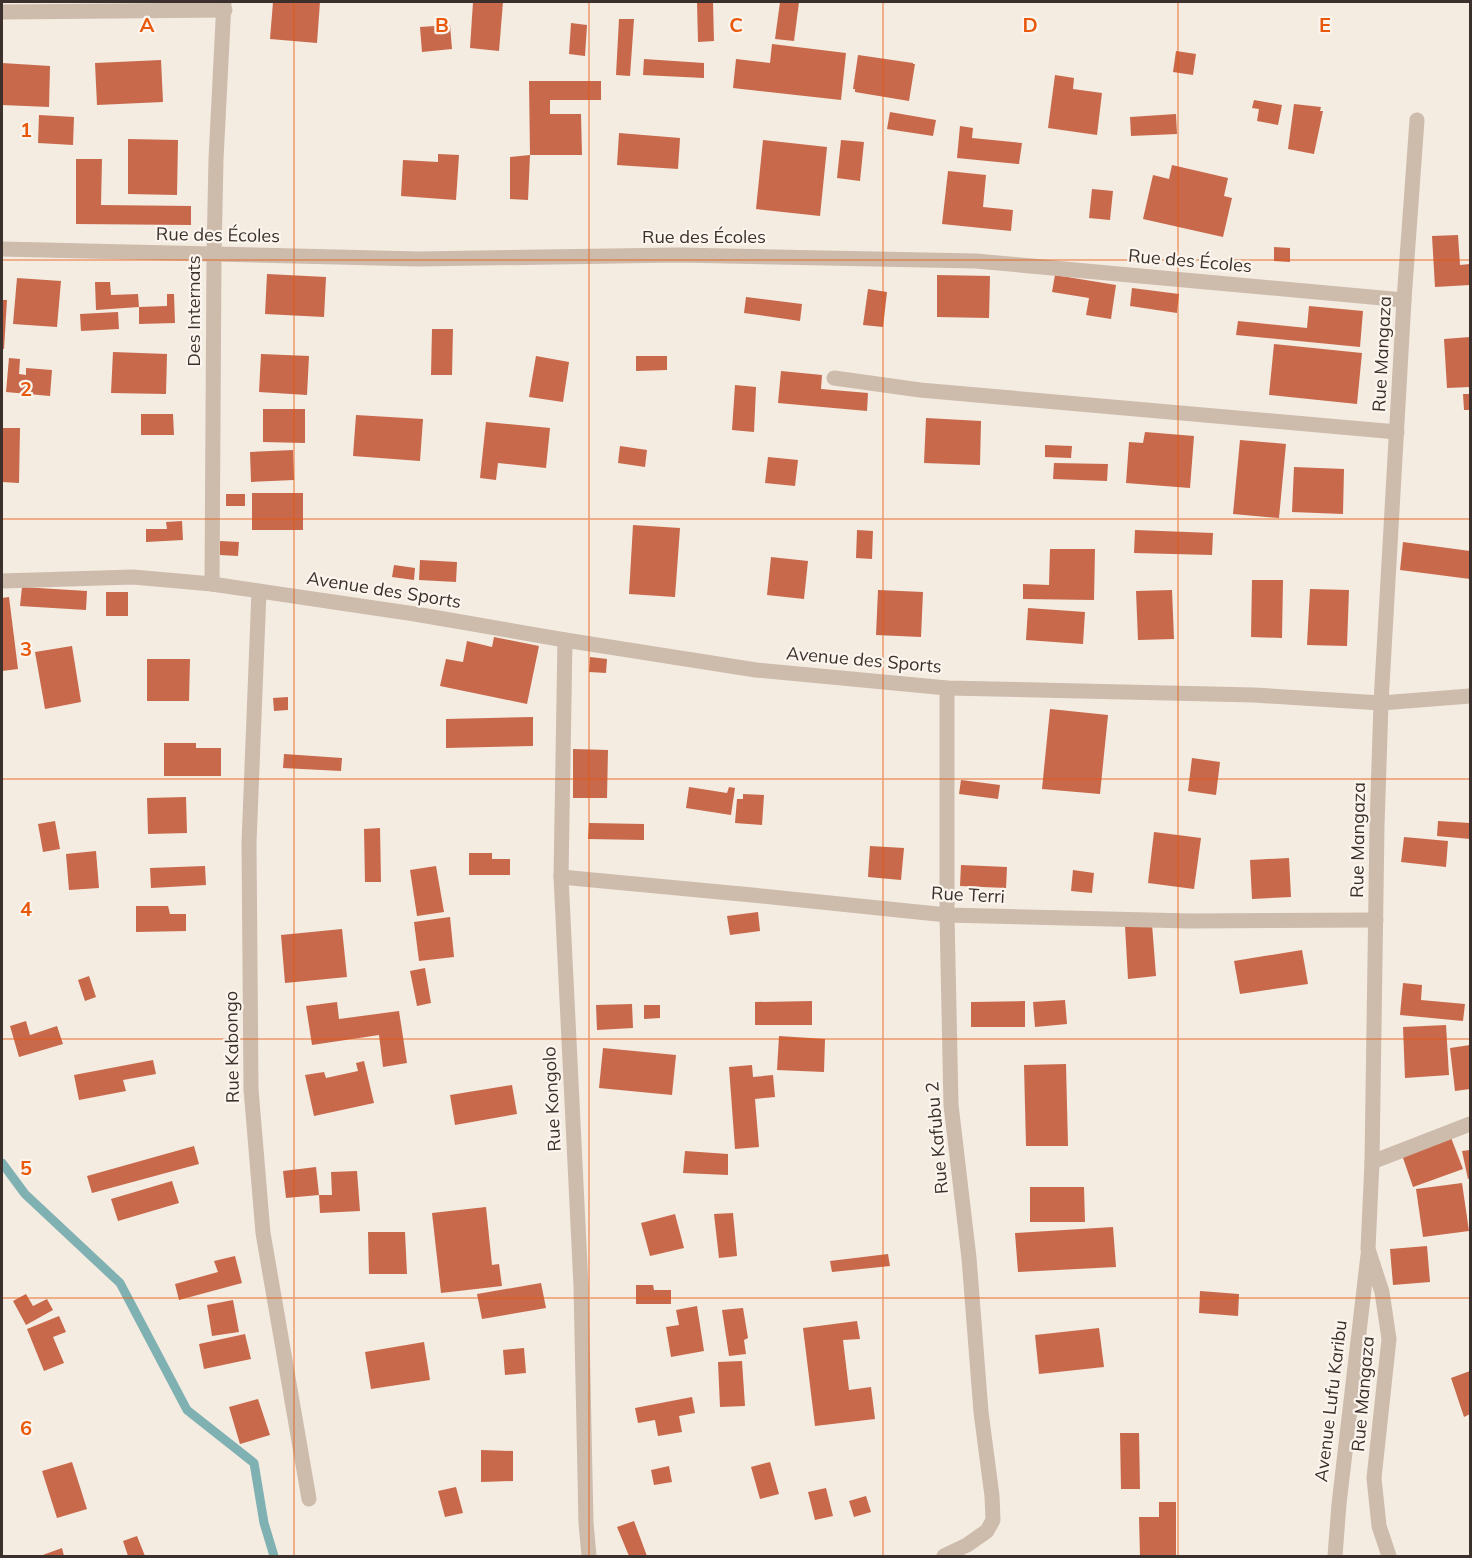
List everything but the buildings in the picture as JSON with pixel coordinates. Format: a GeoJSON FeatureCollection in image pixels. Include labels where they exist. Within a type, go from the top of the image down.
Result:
{"type":"FeatureCollection","features":[{"type":"Feature","properties":{"kind":"street"},"geometry":{"type":"LineString","coordinates":[[2,12],[225,6]]}},
{"type":"Feature","properties":{"kind":"street","name":"Des Internats"},"geometry":{"type":"LineString","coordinates":[[212,584],[216,159],[225,6]]}},
{"type":"Feature","properties":{"kind":"street","name":"Rue Mangaza"},"geometry":{"type":"LineString","coordinates":[[1389,1557],[1379,1526],[1374,1478],[1389,1339],[1382,1292],[1368,1249],[1372,1162],[1381,703],[1404,300],[1417,120]]}},
{"type":"Feature","properties":{"kind":"street","name":"Rue des Écoles"},"geometry":{"type":"LineString","coordinates":[[2,249],[419,259],[678,255],[976,261],[1404,300]]}},
{"type":"Feature","properties":{"kind":"street"},"geometry":{"type":"LineString","coordinates":[[834,378],[920,390],[1397,432]]}},
{"type":"Feature","properties":{"kind":"street"},"geometry":{"type":"LineString","coordinates":[[2,581],[133,577],[260,591]]}},
{"type":"Feature","properties":{"kind":"street","name":"Avenue des Sports"},"geometry":{"type":"LineString","coordinates":[[260,591],[756,670],[947,688],[1254,696],[1381,703],[1470,696]]}},
{"type":"Feature","properties":{"kind":"street","name":"Rue Kabongo"},"geometry":{"type":"LineString","coordinates":[[260,591],[249,843],[250,1089],[263,1233],[309,1499]]}},
{"type":"Feature","properties":{"kind":"street","name":"Rue Kongolo"},"geometry":{"type":"LineString","coordinates":[[566,640],[561,878],[581,1286],[586,1523],[589,1557]]}},
{"type":"Feature","properties":{"kind":"street","name":"Rue Kafubu 2"},"geometry":{"type":"LineString","coordinates":[[944,1557],[987,1531],[993,1520],[981,1412],[969,1258],[951,1105],[947,915],[947,688]]}},
{"type":"Feature","properties":{"kind":"street","name":"Rue Terri"},"geometry":{"type":"LineString","coordinates":[[561,878],[947,915],[1190,921],[1376,920]]}},
{"type":"Feature","properties":{"kind":"street"},"geometry":{"type":"LineString","coordinates":[[1372,1162],[1470,1124]]}},
{"type":"Feature","properties":{"kind":"street","name":"Avenue Lufu Karibu"},"geometry":{"type":"LineString","coordinates":[[1335,1557],[1338,1504],[1368,1249]]}},
{"type":"Feature","properties":{"kind":"waterway"},"geometry":{"type":"LineString","coordinates":[[2,1163],[25,1194],[120,1283],[187,1410],[254,1463],[264,1523],[274,1556]]}}]}
